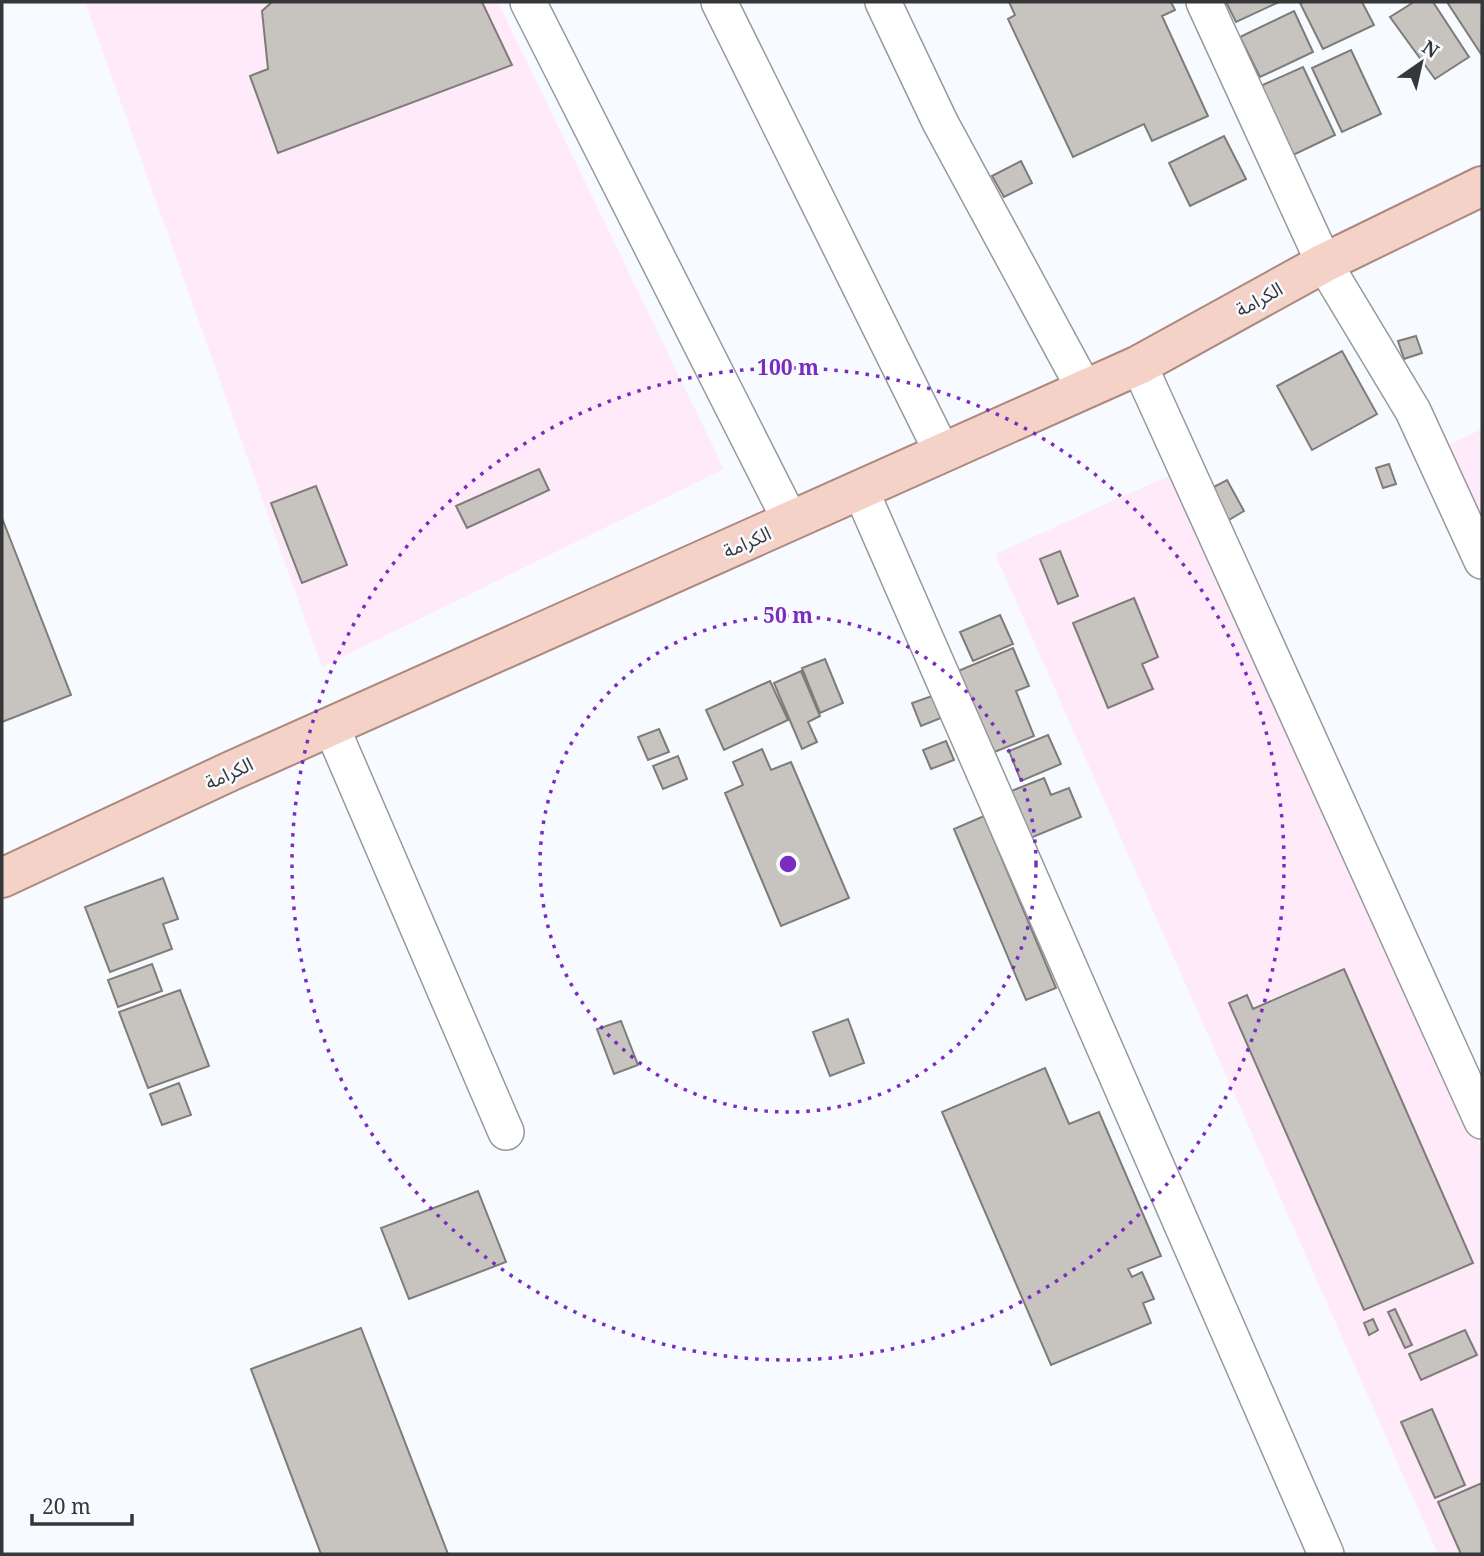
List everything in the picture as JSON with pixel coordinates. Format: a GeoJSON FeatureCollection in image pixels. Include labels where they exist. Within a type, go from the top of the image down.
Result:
{"type":"FeatureCollection","features":[{"type":"Feature","properties":{"kind":"main road","name":"الكرامة"},"geometry":{"type":"LineString","coordinates":[[2,878],[331,726],[1139,365],[1324,263],[1482,186]]}},
{"type":"Feature","properties":{"kind":"lane"},"geometry":{"type":"LineString","coordinates":[[528,2],[791,522]]}},
{"type":"Feature","properties":{"kind":"lane"},"geometry":{"type":"LineString","coordinates":[[719,2],[943,454]]}},
{"type":"Feature","properties":{"kind":"lane"},"geometry":{"type":"LineString","coordinates":[[883,2],[940,122],[1084,390]]}},
{"type":"Feature","properties":{"kind":"lane"},"geometry":{"type":"LineString","coordinates":[[1204,2],[1324,263],[1413,411],[1482,561]]}},
{"type":"Feature","properties":{"kind":"lane"},"geometry":{"type":"LineString","coordinates":[[1139,365],[1482,1121]]}},
{"type":"Feature","properties":{"kind":"lane"},"geometry":{"type":"LineString","coordinates":[[861,491],[1326,1554]]}},
{"type":"Feature","properties":{"kind":"lane"},"geometry":{"type":"LineString","coordinates":[[331,726],[506,1132]]}},
{"type":"Feature","properties":{"kind":"shaded area"},"geometry":{"type":"Polygon","coordinates":[[[85,2],[498,2],[724,469],[322,667],[85,2]]]}},
{"type":"Feature","properties":{"kind":"shaded area"},"geometry":{"type":"Polygon","coordinates":[[[1482,429],[1482,556],[1432,453],[1482,429]]]}},
{"type":"Feature","properties":{"kind":"shaded area"},"geometry":{"type":"Polygon","coordinates":[[[1175,473],[1482,1150],[1482,1554],[1438,1554],[995,554],[1175,473]]]}},
{"type":"Feature","properties":{"kind":"building"},"geometry":{"type":"Polygon","coordinates":[[[272,2],[482,2],[512,65],[278,153],[250,76],[268,69],[262,11],[272,2]]]}},
{"type":"Feature","properties":{"kind":"building"},"geometry":{"type":"Polygon","coordinates":[[[1009,2],[1171,2],[1175,10],[1162,16],[1208,116],[1152,141],[1144,124],[1073,157],[1008,19],[1015,15],[1009,2]]]}},
{"type":"Feature","properties":{"kind":"building"},"geometry":{"type":"Polygon","coordinates":[[[1226,2],[1279,2],[1236,22],[1226,2]]]}},
{"type":"Feature","properties":{"kind":"building"},"geometry":{"type":"Polygon","coordinates":[[[1362,2],[1374,25],[1323,49],[1300,3],[1362,2]]]}},
{"type":"Feature","properties":{"kind":"building"},"geometry":{"type":"Polygon","coordinates":[[[1414,2],[1433,2],[1469,57],[1435,79],[1390,17],[1414,2]]]}},
{"type":"Feature","properties":{"kind":"building"},"geometry":{"type":"Polygon","coordinates":[[[1447,2],[1482,2],[1481,54],[1447,2]]]}},
{"type":"Feature","properties":{"kind":"building"},"geometry":{"type":"Polygon","coordinates":[[[1294,11],[1313,52],[1260,77],[1240,37],[1294,11]]]}},
{"type":"Feature","properties":{"kind":"building"},"geometry":{"type":"Polygon","coordinates":[[[1351,50],[1381,114],[1342,132],[1312,68],[1351,50]]]}},
{"type":"Feature","properties":{"kind":"building"},"geometry":{"type":"Polygon","coordinates":[[[1303,67],[1335,135],[1289,157],[1256,88],[1303,67]]]}},
{"type":"Feature","properties":{"kind":"building"},"geometry":{"type":"Polygon","coordinates":[[[1224,136],[1246,179],[1190,206],[1169,163],[1224,136]]]}},
{"type":"Feature","properties":{"kind":"building"},"geometry":{"type":"Polygon","coordinates":[[[1021,161],[1032,183],[1004,197],[992,176],[1021,161]]]}},
{"type":"Feature","properties":{"kind":"building"},"geometry":{"type":"Polygon","coordinates":[[[1416,336],[1422,353],[1404,359],[1398,341],[1416,336]]]}},
{"type":"Feature","properties":{"kind":"building"},"geometry":{"type":"Polygon","coordinates":[[[1342,351],[1377,414],[1312,450],[1277,386],[1342,351]]]}},
{"type":"Feature","properties":{"kind":"building"},"geometry":{"type":"Polygon","coordinates":[[[1389,464],[1396,484],[1383,488],[1376,468],[1389,464]]]}},
{"type":"Feature","properties":{"kind":"building"},"geometry":{"type":"Polygon","coordinates":[[[539,469],[549,490],[467,528],[456,506],[539,469]]]}},
{"type":"Feature","properties":{"kind":"building"},"geometry":{"type":"Polygon","coordinates":[[[1227,480],[1244,511],[1227,521],[1210,489],[1227,480]]]}},
{"type":"Feature","properties":{"kind":"building"},"geometry":{"type":"Polygon","coordinates":[[[316,486],[347,565],[302,583],[271,503],[316,486]]]}},
{"type":"Feature","properties":{"kind":"building"},"geometry":{"type":"Polygon","coordinates":[[[2,518],[71,695],[2,722],[2,518]]]}},
{"type":"Feature","properties":{"kind":"building"},"geometry":{"type":"Polygon","coordinates":[[[1060,551],[1078,596],[1058,604],[1040,559],[1060,551]]]}},
{"type":"Feature","properties":{"kind":"building"},"geometry":{"type":"Polygon","coordinates":[[[1134,598],[1158,657],[1142,664],[1153,689],[1108,708],[1073,623],[1134,598]]]}},
{"type":"Feature","properties":{"kind":"building"},"geometry":{"type":"Polygon","coordinates":[[[1000,615],[1013,644],[973,661],[960,632],[1000,615]]]}},
{"type":"Feature","properties":{"kind":"building"},"geometry":{"type":"Polygon","coordinates":[[[1013,648],[1029,686],[1016,691],[1034,736],[992,753],[958,671],[1013,648]]]}},
{"type":"Feature","properties":{"kind":"building"},"geometry":{"type":"Polygon","coordinates":[[[825,659],[843,703],[820,713],[802,668],[825,659]]]}},
{"type":"Feature","properties":{"kind":"building"},"geometry":{"type":"Polygon","coordinates":[[[801,671],[820,716],[808,722],[817,742],[802,749],[774,683],[801,671]]]}},
{"type":"Feature","properties":{"kind":"building"},"geometry":{"type":"Polygon","coordinates":[[[770,681],[788,720],[724,750],[706,710],[770,681]]]}},
{"type":"Feature","properties":{"kind":"building"},"geometry":{"type":"Polygon","coordinates":[[[932,696],[941,718],[921,726],[912,703],[932,696]]]}},
{"type":"Feature","properties":{"kind":"building"},"geometry":{"type":"Polygon","coordinates":[[[659,729],[669,752],[648,760],[638,737],[659,729]]]}},
{"type":"Feature","properties":{"kind":"building"},"geometry":{"type":"Polygon","coordinates":[[[1048,735],[1061,764],[1021,781],[1009,751],[1048,735]]]}},
{"type":"Feature","properties":{"kind":"building"},"geometry":{"type":"Polygon","coordinates":[[[946,741],[954,760],[931,769],[923,750],[946,741]]]}},
{"type":"Feature","properties":{"kind":"building"},"geometry":{"type":"Polygon","coordinates":[[[762,749],[771,770],[791,762],[849,898],[781,926],[725,793],[743,785],[733,762],[762,749]]]}},
{"type":"Feature","properties":{"kind":"building"},"geometry":{"type":"Polygon","coordinates":[[[678,756],[687,779],[663,789],[653,766],[678,756]]]}},
{"type":"Feature","properties":{"kind":"building"},"geometry":{"type":"Polygon","coordinates":[[[1044,778],[1051,795],[1069,788],[1081,817],[1028,839],[1009,792],[1044,778]]]}},
{"type":"Feature","properties":{"kind":"building"},"geometry":{"type":"Polygon","coordinates":[[[984,816],[1056,988],[1026,1000],[954,829],[984,816]]]}},
{"type":"Feature","properties":{"kind":"building"},"geometry":{"type":"Polygon","coordinates":[[[163,878],[178,919],[163,924],[172,949],[110,972],[85,907],[163,878]]]}},
{"type":"Feature","properties":{"kind":"building"},"geometry":{"type":"Polygon","coordinates":[[[152,964],[162,991],[118,1007],[108,980],[152,964]]]}},
{"type":"Feature","properties":{"kind":"building"},"geometry":{"type":"Polygon","coordinates":[[[1344,969],[1473,1263],[1364,1310],[1229,1003],[1247,995],[1253,1009],[1344,969]]]}},
{"type":"Feature","properties":{"kind":"building"},"geometry":{"type":"Polygon","coordinates":[[[180,990],[209,1066],[148,1088],[119,1012],[180,990]]]}},
{"type":"Feature","properties":{"kind":"building"},"geometry":{"type":"Polygon","coordinates":[[[848,1019],[864,1063],[830,1076],[813,1032],[848,1019]]]}},
{"type":"Feature","properties":{"kind":"building"},"geometry":{"type":"Polygon","coordinates":[[[621,1021],[638,1065],[614,1074],[597,1029],[621,1021]]]}},
{"type":"Feature","properties":{"kind":"building"},"geometry":{"type":"Polygon","coordinates":[[[1045,1068],[1069,1124],[1099,1112],[1161,1256],[1128,1269],[1132,1277],[1142,1272],[1154,1299],[1143,1303],[1151,1323],[1051,1365],[942,1112],[1045,1068]]]}},
{"type":"Feature","properties":{"kind":"building"},"geometry":{"type":"Polygon","coordinates":[[[179,1083],[191,1115],[162,1125],[150,1094],[179,1083]]]}},
{"type":"Feature","properties":{"kind":"building"},"geometry":{"type":"Polygon","coordinates":[[[478,1191],[506,1262],[409,1299],[381,1228],[478,1191]]]}},
{"type":"Feature","properties":{"kind":"building"},"geometry":{"type":"Polygon","coordinates":[[[1395,1309],[1412,1345],[1405,1348],[1388,1312],[1395,1309]]]}},
{"type":"Feature","properties":{"kind":"building"},"geometry":{"type":"Polygon","coordinates":[[[1373,1319],[1378,1330],[1369,1335],[1364,1323],[1373,1319]]]}},
{"type":"Feature","properties":{"kind":"building"},"geometry":{"type":"Polygon","coordinates":[[[361,1328],[448,1554],[321,1554],[251,1369],[361,1328]]]}},
{"type":"Feature","properties":{"kind":"building"},"geometry":{"type":"Polygon","coordinates":[[[1465,1330],[1477,1355],[1421,1380],[1409,1354],[1465,1330]]]}},
{"type":"Feature","properties":{"kind":"building"},"geometry":{"type":"Polygon","coordinates":[[[1432,1409],[1465,1485],[1435,1498],[1401,1422],[1432,1409]]]}},
{"type":"Feature","properties":{"kind":"building"},"geometry":{"type":"Polygon","coordinates":[[[1482,1483],[1482,1554],[1461,1554],[1438,1502],[1482,1483]]]}}]}
